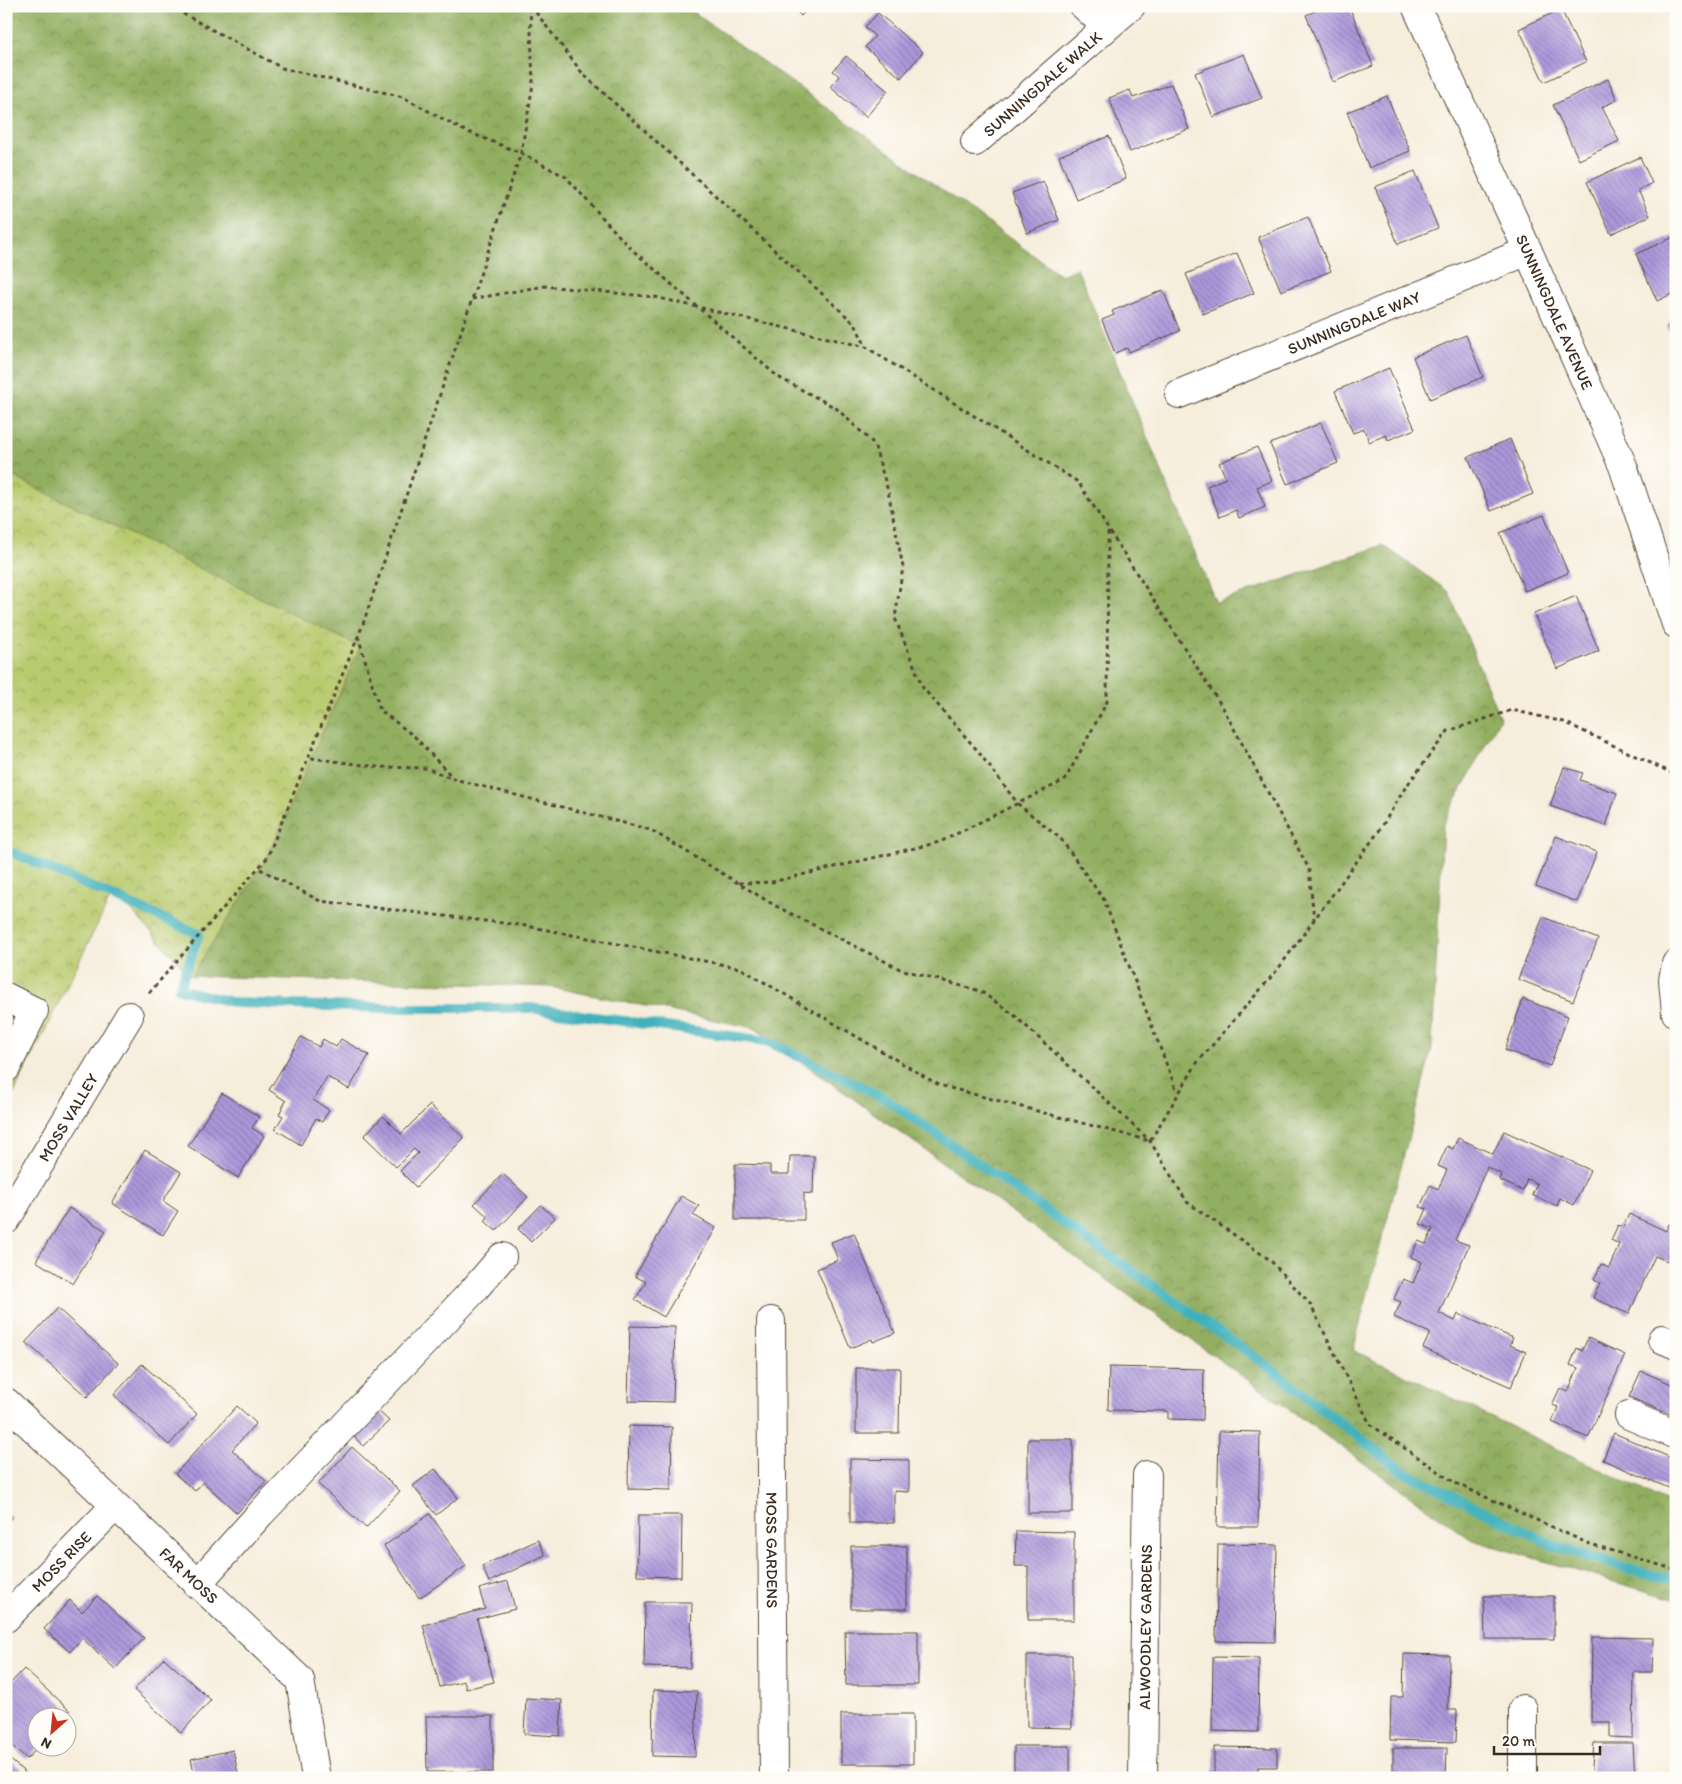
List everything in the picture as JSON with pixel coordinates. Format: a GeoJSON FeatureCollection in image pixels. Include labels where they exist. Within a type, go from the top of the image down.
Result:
{"type":"FeatureCollection","features":[{"type":"Feature","properties":{"kind":"street"},"geometry":{"type":"LineString","coordinates":[[1084,6],[1106,26]]}},
{"type":"Feature","properties":{"kind":"street","name":"SUNNINGDALE WALK"},"geometry":{"type":"LineString","coordinates":[[975,142],[1131,6]]}},
{"type":"Feature","properties":{"kind":"street","name":"SUNNINGDALE AVENUE"},"geometry":{"type":"LineString","coordinates":[[1416,6],[1528,251],[1623,466],[1676,624]]}},
{"type":"Feature","properties":{"kind":"street","name":"SUNNINGDALE WAY"},"geometry":{"type":"LineString","coordinates":[[1179,394],[1528,251]]}},
{"type":"Feature","properties":{"kind":"street"},"geometry":{"type":"LineString","coordinates":[[1676,964],[1673,980],[1676,1013]]}},
{"type":"Feature","properties":{"kind":"street"},"geometry":{"type":"LineString","coordinates":[[6,997],[34,1011],[6,1068]]}},
{"type":"Feature","properties":{"kind":"street","name":"MOSS VALLEY"},"geometry":{"type":"LineString","coordinates":[[6,1220],[130,1016]]}},
{"type":"Feature","properties":{"kind":"street"},"geometry":{"type":"LineString","coordinates":[[197,1584],[261,1513],[472,1292],[502,1257]]}},
{"type":"Feature","properties":{"kind":"street","name":"MOSS GARDENS"},"geometry":{"type":"LineString","coordinates":[[771,1321],[774,1778]]}},
{"type":"Feature","properties":{"kind":"street","name":"FAR MOSS"},"geometry":{"type":"LineString","coordinates":[[6,1402],[300,1680],[316,1778]]}},
{"type":"Feature","properties":{"kind":"street"},"geometry":{"type":"LineString","coordinates":[[1629,1415],[1676,1435]]}},
{"type":"Feature","properties":{"kind":"street","name":"ALWOODLEY GARDENS"},"geometry":{"type":"LineString","coordinates":[[1143,1778],[1146,1475]]}},
{"type":"Feature","properties":{"kind":"street","name":"MOSS RISE"},"geometry":{"type":"LineString","coordinates":[[6,1618],[115,1506]]}},
{"type":"Feature","properties":{"kind":"street"},"geometry":{"type":"LineString","coordinates":[[1523,1709],[1523,1778]]}},
{"type":"Feature","properties":{"kind":"path"},"geometry":{"type":"LineString","coordinates":[[169,6],[282,68],[403,97],[463,130],[521,153],[566,177],[629,247],[697,307],[778,377],[836,408],[874,444],[888,490],[903,568],[895,618],[923,688],[977,750],[1018,804],[1061,839],[1104,900],[1178,1093]]}},
{"type":"Feature","properties":{"kind":"path"},"geometry":{"type":"LineString","coordinates":[[130,1016],[207,924],[267,858],[358,636],[521,153],[533,84],[530,6]]}},
{"type":"Feature","properties":{"kind":"path"},"geometry":{"type":"LineString","coordinates":[[530,6],[583,74],[855,324],[866,347]]}},
{"type":"Feature","properties":{"kind":"path"},"geometry":{"type":"LineString","coordinates":[[472,299],[544,286],[655,297],[866,347],[1078,482],[1223,708],[1308,869],[1314,920]]}},
{"type":"Feature","properties":{"kind":"path"},"geometry":{"type":"LineString","coordinates":[[738,884],[772,882],[940,842],[1065,780],[1107,702],[1108,529]]}},
{"type":"Feature","properties":{"kind":"path"},"geometry":{"type":"LineString","coordinates":[[358,636],[380,710],[415,737],[454,779]]}},
{"type":"Feature","properties":{"kind":"path"},"geometry":{"type":"LineString","coordinates":[[1150,1141],[1197,1063],[1278,969],[1379,831],[1405,788],[1448,732],[1512,710],[1564,722],[1676,775]]}},
{"type":"Feature","properties":{"kind":"path"},"geometry":{"type":"LineString","coordinates":[[311,758],[378,767],[426,768],[454,779],[651,830],[774,905],[900,969],[980,991],[1013,1014],[1150,1141],[1187,1202],[1270,1260],[1310,1304],[1370,1424],[1455,1483],[1587,1543],[1676,1570]]}},
{"type":"Feature","properties":{"kind":"path"},"geometry":{"type":"LineString","coordinates":[[260,869],[320,901],[527,926],[740,968],[939,1084],[1150,1141]]}},
{"type":"Feature","properties":{"kind":"green space"},"geometry":{"type":"Polygon","coordinates":[[[6,6],[685,6],[1061,275],[1077,268],[1216,603],[1383,545],[1449,592],[1500,718],[1443,824],[1432,1048],[1353,1350],[1676,1506],[1676,1600],[1472,1540],[754,1028],[551,987],[191,976],[267,858],[360,647],[6,473],[6,6]]]}},
{"type":"Feature","properties":{"kind":"green space"},"geometry":{"type":"Polygon","coordinates":[[[6,473],[360,647],[267,858],[191,976],[114,891],[6,1109],[6,473]]]}},
{"type":"Feature","properties":{"kind":"building"},"geometry":{"type":"Polygon","coordinates":[[[791,6],[810,6],[801,16],[791,6]]]}},
{"type":"Feature","properties":{"kind":"building"},"geometry":{"type":"Polygon","coordinates":[[[1319,6],[1349,6],[1373,66],[1333,82],[1306,15],[1320,9],[1319,6]]]}},
{"type":"Feature","properties":{"kind":"building"},"geometry":{"type":"Polygon","coordinates":[[[1561,9],[1586,62],[1544,82],[1519,29],[1561,9]]]}},
{"type":"Feature","properties":{"kind":"building"},"geometry":{"type":"Polygon","coordinates":[[[878,13],[923,52],[901,78],[865,47],[875,36],[865,27],[878,13]]]}},
{"type":"Feature","properties":{"kind":"building"},"geometry":{"type":"Polygon","coordinates":[[[1244,54],[1262,98],[1213,117],[1195,73],[1244,54]]]}},
{"type":"Feature","properties":{"kind":"building"},"geometry":{"type":"Polygon","coordinates":[[[846,56],[888,91],[866,117],[830,87],[839,76],[833,71],[846,56]]]}},
{"type":"Feature","properties":{"kind":"building"},"geometry":{"type":"Polygon","coordinates":[[[1608,79],[1617,100],[1602,107],[1619,141],[1579,160],[1553,105],[1608,79]]]}},
{"type":"Feature","properties":{"kind":"building"},"geometry":{"type":"Polygon","coordinates":[[[1171,84],[1189,129],[1130,152],[1109,98],[1130,90],[1133,98],[1171,84]]]}},
{"type":"Feature","properties":{"kind":"building"},"geometry":{"type":"Polygon","coordinates":[[[1387,96],[1410,151],[1369,168],[1347,112],[1387,96]]]}},
{"type":"Feature","properties":{"kind":"building"},"geometry":{"type":"Polygon","coordinates":[[[1109,136],[1126,179],[1076,199],[1059,156],[1109,136]]]}},
{"type":"Feature","properties":{"kind":"building"},"geometry":{"type":"Polygon","coordinates":[[[1640,157],[1652,183],[1638,190],[1650,216],[1611,234],[1587,182],[1640,157]]]}},
{"type":"Feature","properties":{"kind":"building"},"geometry":{"type":"Polygon","coordinates":[[[1415,171],[1438,228],[1398,244],[1375,187],[1415,171]]]}},
{"type":"Feature","properties":{"kind":"building"},"geometry":{"type":"Polygon","coordinates":[[[1043,181],[1059,220],[1027,233],[1012,193],[1043,181]]]}},
{"type":"Feature","properties":{"kind":"building"},"geometry":{"type":"Polygon","coordinates":[[[1308,217],[1331,271],[1281,291],[1258,237],[1308,217]]]}},
{"type":"Feature","properties":{"kind":"building"},"geometry":{"type":"Polygon","coordinates":[[[1676,236],[1676,292],[1657,301],[1636,254],[1676,236]]]}},
{"type":"Feature","properties":{"kind":"building"},"geometry":{"type":"Polygon","coordinates":[[[1237,253],[1254,293],[1203,314],[1186,274],[1237,253]]]}},
{"type":"Feature","properties":{"kind":"building"},"geometry":{"type":"Polygon","coordinates":[[[1163,290],[1180,331],[1129,352],[1127,348],[1115,353],[1102,320],[1114,315],[1112,311],[1163,290]]]}},
{"type":"Feature","properties":{"kind":"building"},"geometry":{"type":"Polygon","coordinates":[[[1676,322],[1676,346],[1667,326],[1676,322]]]}},
{"type":"Feature","properties":{"kind":"building"},"geometry":{"type":"Polygon","coordinates":[[[1466,335],[1483,377],[1430,399],[1413,357],[1466,335]]]}},
{"type":"Feature","properties":{"kind":"building"},"geometry":{"type":"Polygon","coordinates":[[[1389,368],[1415,429],[1388,440],[1386,435],[1369,442],[1364,429],[1353,433],[1335,391],[1389,368]]]}},
{"type":"Feature","properties":{"kind":"building"},"geometry":{"type":"Polygon","coordinates":[[[1321,423],[1338,463],[1287,484],[1270,444],[1321,423]]]}},
{"type":"Feature","properties":{"kind":"building"},"geometry":{"type":"Polygon","coordinates":[[[1510,439],[1533,494],[1491,511],[1468,457],[1510,439]]]}},
{"type":"Feature","properties":{"kind":"building"},"geometry":{"type":"Polygon","coordinates":[[[1257,447],[1272,481],[1257,487],[1265,507],[1239,518],[1236,510],[1220,517],[1207,486],[1226,478],[1219,463],[1257,447]]]}},
{"type":"Feature","properties":{"kind":"building"},"geometry":{"type":"Polygon","coordinates":[[[1544,515],[1568,573],[1525,591],[1500,533],[1544,515]]]}},
{"type":"Feature","properties":{"kind":"building"},"geometry":{"type":"Polygon","coordinates":[[[1576,596],[1599,651],[1557,669],[1534,614],[1576,596]]]}},
{"type":"Feature","properties":{"kind":"building"},"geometry":{"type":"Polygon","coordinates":[[[1564,767],[1583,773],[1580,780],[1617,793],[1606,826],[1550,806],[1564,767]]]}},
{"type":"Feature","properties":{"kind":"building"},"geometry":{"type":"Polygon","coordinates":[[[1556,836],[1597,852],[1577,902],[1536,886],[1556,836]]]}},
{"type":"Feature","properties":{"kind":"building"},"geometry":{"type":"Polygon","coordinates":[[[1543,917],[1598,939],[1573,1001],[1518,979],[1543,917]]]}},
{"type":"Feature","properties":{"kind":"building"},"geometry":{"type":"Polygon","coordinates":[[[1523,999],[1568,1016],[1550,1066],[1505,1050],[1523,999]]]}},
{"type":"Feature","properties":{"kind":"building"},"geometry":{"type":"Polygon","coordinates":[[[301,1037],[319,1047],[323,1039],[336,1047],[341,1039],[369,1055],[349,1089],[327,1077],[313,1100],[329,1110],[322,1122],[316,1118],[301,1145],[275,1129],[283,1116],[279,1114],[286,1101],[269,1090],[301,1037]]]}},
{"type":"Feature","properties":{"kind":"building"},"geometry":{"type":"Polygon","coordinates":[[[222,1093],[259,1117],[252,1128],[264,1136],[238,1178],[188,1146],[222,1093]]]}},
{"type":"Feature","properties":{"kind":"building"},"geometry":{"type":"Polygon","coordinates":[[[430,1105],[464,1138],[416,1187],[400,1171],[418,1153],[414,1149],[396,1167],[364,1136],[383,1116],[401,1134],[430,1105]]]}},
{"type":"Feature","properties":{"kind":"building"},"geometry":{"type":"Polygon","coordinates":[[[1504,1131],[1590,1170],[1574,1205],[1560,1198],[1557,1206],[1532,1195],[1537,1184],[1527,1179],[1523,1191],[1499,1180],[1501,1174],[1487,1167],[1455,1240],[1469,1245],[1439,1313],[1455,1321],[1458,1314],[1513,1338],[1510,1345],[1526,1352],[1511,1387],[1423,1348],[1430,1333],[1394,1317],[1401,1302],[1394,1299],[1403,1279],[1413,1283],[1422,1262],[1411,1257],[1418,1241],[1426,1244],[1433,1229],[1420,1224],[1427,1209],[1420,1207],[1430,1185],[1438,1189],[1447,1170],[1438,1166],[1447,1146],[1453,1149],[1458,1138],[1493,1154],[1504,1131]]]}},
{"type":"Feature","properties":{"kind":"building"},"geometry":{"type":"Polygon","coordinates":[[[145,1150],[181,1172],[163,1201],[178,1211],[163,1235],[112,1203],[145,1150]]]}},
{"type":"Feature","properties":{"kind":"building"},"geometry":{"type":"Polygon","coordinates":[[[790,1156],[814,1156],[813,1194],[804,1193],[804,1220],[735,1220],[735,1164],[770,1165],[770,1174],[789,1174],[790,1156]]]}},
{"type":"Feature","properties":{"kind":"building"},"geometry":{"type":"Polygon","coordinates":[[[503,1174],[528,1197],[496,1231],[485,1221],[488,1217],[474,1204],[503,1174]]]}},
{"type":"Feature","properties":{"kind":"building"},"geometry":{"type":"Polygon","coordinates":[[[681,1196],[699,1206],[693,1215],[716,1228],[664,1317],[635,1300],[646,1282],[635,1276],[681,1196]]]}},
{"type":"Feature","properties":{"kind":"building"},"geometry":{"type":"Polygon","coordinates":[[[541,1205],[555,1218],[531,1242],[518,1229],[541,1205]]]}},
{"type":"Feature","properties":{"kind":"building"},"geometry":{"type":"Polygon","coordinates":[[[69,1208],[106,1231],[73,1284],[36,1261],[69,1208]]]}},
{"type":"Feature","properties":{"kind":"building"},"geometry":{"type":"Polygon","coordinates":[[[1629,1214],[1666,1231],[1669,1224],[1676,1227],[1676,1265],[1655,1256],[1629,1314],[1593,1298],[1600,1283],[1594,1280],[1601,1264],[1609,1268],[1619,1244],[1611,1240],[1618,1225],[1623,1227],[1629,1214]]]}},
{"type":"Feature","properties":{"kind":"building"},"geometry":{"type":"Polygon","coordinates":[[[854,1233],[895,1333],[873,1342],[872,1339],[850,1348],[817,1269],[838,1260],[831,1242],[854,1233]]]}},
{"type":"Feature","properties":{"kind":"building"},"geometry":{"type":"Polygon","coordinates":[[[57,1308],[118,1363],[87,1397],[26,1342],[57,1308]]]}},
{"type":"Feature","properties":{"kind":"building"},"geometry":{"type":"Polygon","coordinates":[[[630,1326],[675,1327],[673,1402],[628,1401],[630,1326]]]}},
{"type":"Feature","properties":{"kind":"building"},"geometry":{"type":"Polygon","coordinates":[[[1588,1338],[1625,1355],[1588,1438],[1552,1422],[1558,1407],[1552,1405],[1560,1388],[1568,1392],[1578,1368],[1570,1365],[1577,1348],[1582,1351],[1588,1338]]]}},
{"type":"Feature","properties":{"kind":"building"},"geometry":{"type":"Polygon","coordinates":[[[142,1364],[197,1414],[169,1445],[114,1395],[142,1364]]]}},
{"type":"Feature","properties":{"kind":"building"},"geometry":{"type":"Polygon","coordinates":[[[1109,1367],[1204,1369],[1203,1420],[1168,1419],[1168,1411],[1108,1410],[1109,1367]]]}},
{"type":"Feature","properties":{"kind":"building"},"geometry":{"type":"Polygon","coordinates":[[[856,1368],[900,1368],[899,1433],[856,1433],[856,1368]]]}},
{"type":"Feature","properties":{"kind":"building"},"geometry":{"type":"Polygon","coordinates":[[[1641,1371],[1676,1386],[1676,1417],[1629,1397],[1641,1371]]]}},
{"type":"Feature","properties":{"kind":"building"},"geometry":{"type":"Polygon","coordinates":[[[237,1406],[256,1423],[232,1450],[266,1481],[237,1513],[203,1482],[195,1491],[175,1474],[237,1406]]]}},
{"type":"Feature","properties":{"kind":"building"},"geometry":{"type":"Polygon","coordinates":[[[376,1409],[389,1421],[363,1446],[351,1433],[376,1409]]]}},
{"type":"Feature","properties":{"kind":"building"},"geometry":{"type":"Polygon","coordinates":[[[629,1426],[672,1427],[671,1490],[628,1489],[629,1426]]]}},
{"type":"Feature","properties":{"kind":"building"},"geometry":{"type":"Polygon","coordinates":[[[1219,1431],[1260,1432],[1258,1527],[1217,1527],[1219,1431]]]}},
{"type":"Feature","properties":{"kind":"building"},"geometry":{"type":"Polygon","coordinates":[[[1614,1433],[1676,1460],[1676,1491],[1603,1460],[1614,1433]]]}},
{"type":"Feature","properties":{"kind":"building"},"geometry":{"type":"Polygon","coordinates":[[[1028,1439],[1073,1439],[1073,1513],[1028,1513],[1028,1439]]]}},
{"type":"Feature","properties":{"kind":"building"},"geometry":{"type":"Polygon","coordinates":[[[352,1447],[400,1491],[366,1528],[318,1484],[352,1447]]]}},
{"type":"Feature","properties":{"kind":"building"},"geometry":{"type":"Polygon","coordinates":[[[850,1459],[909,1460],[909,1492],[894,1491],[894,1523],[850,1523],[850,1459]]]}},
{"type":"Feature","properties":{"kind":"building"},"geometry":{"type":"Polygon","coordinates":[[[435,1469],[458,1498],[436,1515],[413,1486],[435,1469]]]}},
{"type":"Feature","properties":{"kind":"building"},"geometry":{"type":"Polygon","coordinates":[[[6,1513],[12,1518],[6,1523],[6,1513]]]}},
{"type":"Feature","properties":{"kind":"building"},"geometry":{"type":"Polygon","coordinates":[[[430,1514],[466,1566],[419,1598],[384,1546],[430,1514]]]}},
{"type":"Feature","properties":{"kind":"building"},"geometry":{"type":"Polygon","coordinates":[[[638,1515],[682,1515],[681,1577],[637,1576],[638,1515]]]}},
{"type":"Feature","properties":{"kind":"building"},"geometry":{"type":"Polygon","coordinates":[[[1016,1531],[1074,1532],[1074,1620],[1028,1620],[1028,1566],[1015,1566],[1016,1531]]]}},
{"type":"Feature","properties":{"kind":"building"},"geometry":{"type":"Polygon","coordinates":[[[538,1540],[545,1555],[489,1582],[482,1566],[538,1540]]]}},
{"type":"Feature","properties":{"kind":"building"},"geometry":{"type":"Polygon","coordinates":[[[1218,1544],[1277,1545],[1275,1642],[1216,1641],[1218,1544]]]}},
{"type":"Feature","properties":{"kind":"building"},"geometry":{"type":"Polygon","coordinates":[[[851,1546],[907,1546],[907,1609],[851,1609],[851,1546]]]}},
{"type":"Feature","properties":{"kind":"building"},"geometry":{"type":"Polygon","coordinates":[[[508,1581],[515,1609],[477,1619],[494,1682],[466,1689],[464,1681],[440,1687],[423,1625],[485,1609],[479,1589],[508,1581]]]}},
{"type":"Feature","properties":{"kind":"building"},"geometry":{"type":"Polygon","coordinates":[[[97,1596],[144,1638],[115,1669],[82,1638],[70,1652],[44,1629],[70,1600],[82,1612],[97,1596]]]}},
{"type":"Feature","properties":{"kind":"building"},"geometry":{"type":"Polygon","coordinates":[[[1484,1596],[1554,1596],[1554,1639],[1485,1639],[1484,1596]]]}},
{"type":"Feature","properties":{"kind":"building"},"geometry":{"type":"Polygon","coordinates":[[[645,1602],[692,1602],[690,1668],[644,1667],[645,1602]]]}},
{"type":"Feature","properties":{"kind":"building"},"geometry":{"type":"Polygon","coordinates":[[[845,1631],[918,1631],[918,1685],[846,1685],[845,1631]]]}},
{"type":"Feature","properties":{"kind":"building"},"geometry":{"type":"Polygon","coordinates":[[[1592,1637],[1653,1638],[1652,1672],[1634,1672],[1633,1738],[1610,1737],[1610,1722],[1591,1722],[1592,1637]]]}},
{"type":"Feature","properties":{"kind":"building"},"geometry":{"type":"Polygon","coordinates":[[[1404,1654],[1449,1655],[1448,1710],[1457,1710],[1456,1742],[1390,1740],[1391,1697],[1403,1697],[1404,1654]]]}},
{"type":"Feature","properties":{"kind":"building"},"geometry":{"type":"Polygon","coordinates":[[[1027,1655],[1072,1655],[1072,1728],[1027,1727],[1027,1655]]]}},
{"type":"Feature","properties":{"kind":"building"},"geometry":{"type":"Polygon","coordinates":[[[1213,1657],[1259,1658],[1258,1732],[1212,1731],[1213,1657]]]}},
{"type":"Feature","properties":{"kind":"building"},"geometry":{"type":"Polygon","coordinates":[[[164,1658],[211,1700],[181,1733],[134,1690],[164,1658]]]}},
{"type":"Feature","properties":{"kind":"building"},"geometry":{"type":"Polygon","coordinates":[[[24,1669],[65,1706],[28,1706],[28,1756],[30,1756],[27,1759],[6,1740],[6,1688],[24,1669]]]}},
{"type":"Feature","properties":{"kind":"building"},"geometry":{"type":"Polygon","coordinates":[[[653,1690],[697,1691],[695,1757],[652,1756],[653,1690]]]}},
{"type":"Feature","properties":{"kind":"building"},"geometry":{"type":"Polygon","coordinates":[[[526,1698],[562,1700],[560,1736],[524,1734],[526,1698]]]}},
{"type":"Feature","properties":{"kind":"building"},"geometry":{"type":"Polygon","coordinates":[[[841,1714],[913,1714],[913,1764],[841,1764],[841,1714]]]}},
{"type":"Feature","properties":{"kind":"building"},"geometry":{"type":"Polygon","coordinates":[[[426,1716],[493,1716],[493,1772],[427,1772],[426,1716]]]}},
{"type":"Feature","properties":{"kind":"building"},"geometry":{"type":"Polygon","coordinates":[[[1594,1743],[1633,1743],[1635,1778],[1591,1778],[1594,1743]]]}},
{"type":"Feature","properties":{"kind":"building"},"geometry":{"type":"Polygon","coordinates":[[[1014,1746],[1070,1746],[1070,1778],[1014,1778],[1014,1746]]]}},
{"type":"Feature","properties":{"kind":"building"},"geometry":{"type":"Polygon","coordinates":[[[1214,1747],[1277,1748],[1277,1767],[1258,1767],[1257,1778],[1214,1778],[1214,1747]]]}},
{"type":"Feature","properties":{"kind":"building"},"geometry":{"type":"Polygon","coordinates":[[[1393,1748],[1447,1748],[1446,1778],[1393,1778],[1393,1748]]]}},
{"type":"Feature","properties":{"kind":"building"},"geometry":{"type":"Polygon","coordinates":[[[233,1750],[239,1778],[195,1778],[191,1759],[233,1750]]]}},
{"type":"Feature","properties":{"kind":"building"},"geometry":{"type":"Polygon","coordinates":[[[6,1756],[29,1776],[28,1778],[6,1778],[6,1756]]]}},
{"type":"Feature","properties":{"kind":"waterway"},"geometry":{"type":"LineString","coordinates":[[6,850],[199,934],[179,989],[236,1003],[389,1008],[530,1008],[767,1041],[886,1099],[1266,1365],[1402,1471],[1557,1547],[1649,1575],[1676,1578]]}}]}
